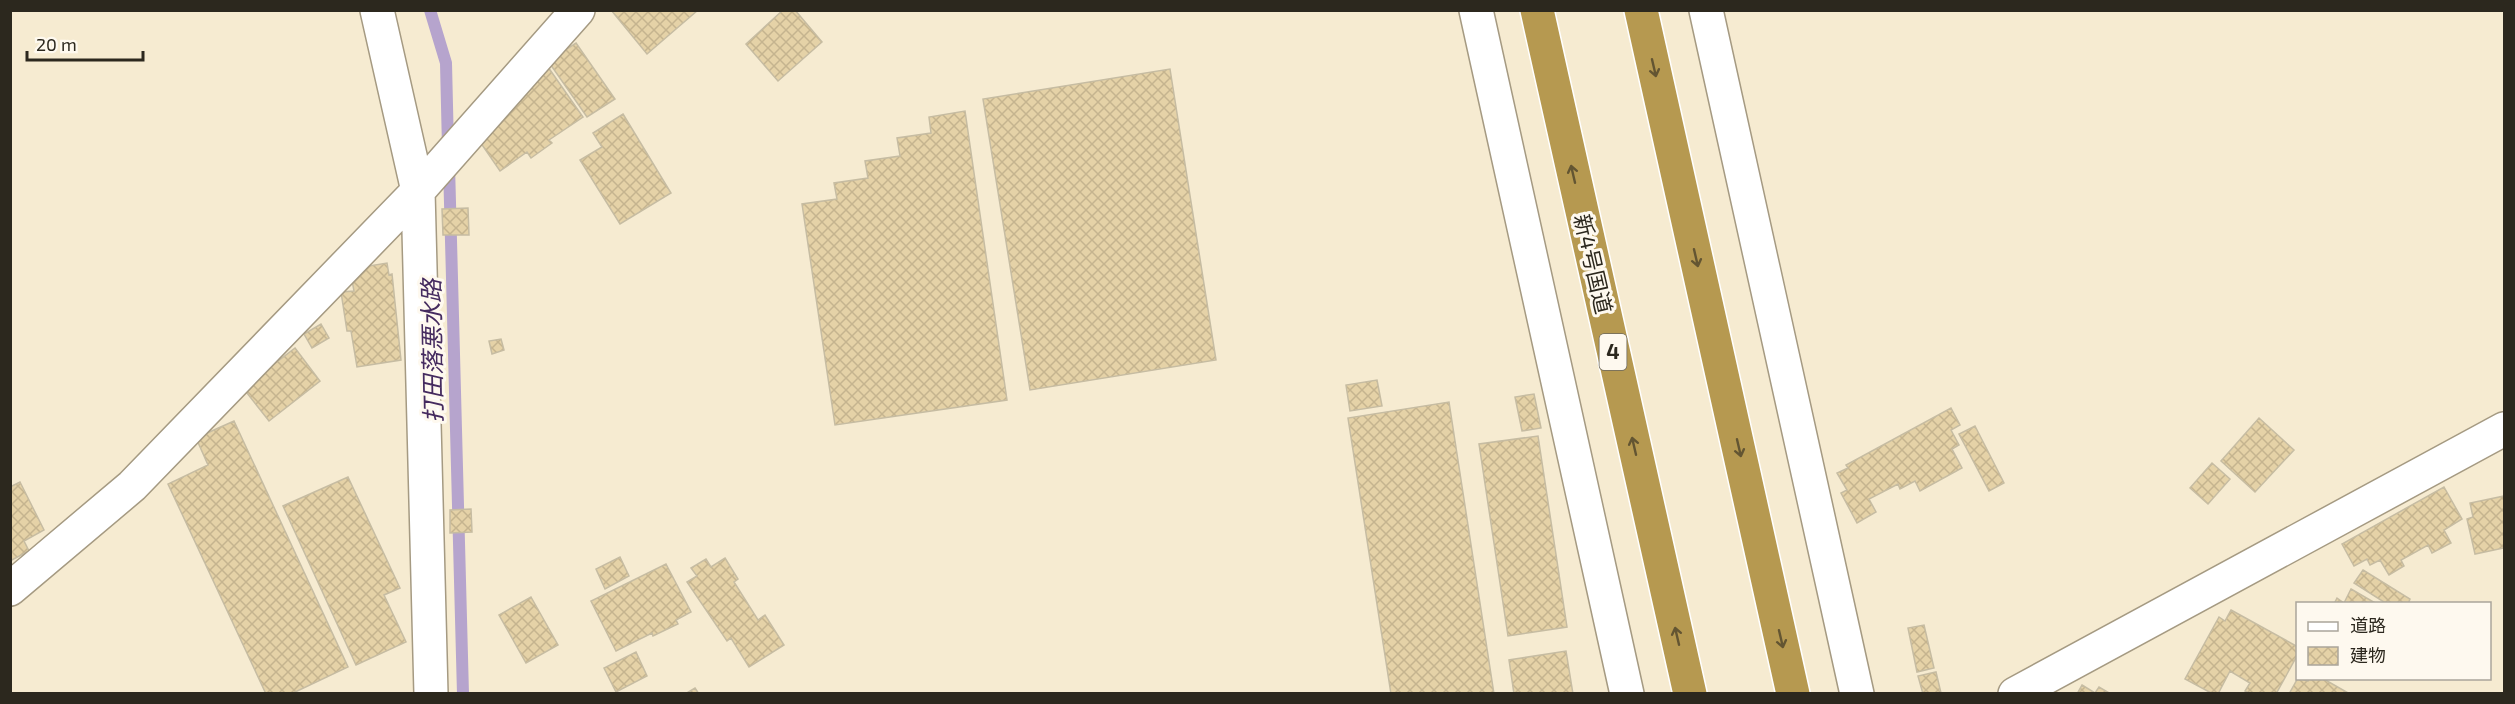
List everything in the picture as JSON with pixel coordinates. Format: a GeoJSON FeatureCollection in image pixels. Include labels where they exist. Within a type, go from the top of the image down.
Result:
{"type":"FeatureCollection","features":[{"type":"Feature","properties":{"kind":"highway","name":"新4号国道"},"geometry":{"type":"LineString","coordinates":[[1537,10],[1690,693]]}},
{"type":"Feature","properties":{"kind":"highway"},"geometry":{"type":"LineString","coordinates":[[1641,10],[1793,693]]}},
{"type":"Feature","properties":{"kind":"street"},"geometry":{"type":"LineString","coordinates":[[377,10],[418,191],[431,693]]}},
{"type":"Feature","properties":{"kind":"street"},"geometry":{"type":"LineString","coordinates":[[10,589],[132,486],[418,191],[578,10]]}},
{"type":"Feature","properties":{"kind":"street"},"geometry":{"type":"LineString","coordinates":[[1476,10],[1627,693]]}},
{"type":"Feature","properties":{"kind":"street"},"geometry":{"type":"LineString","coordinates":[[1706,10],[1857,693]]}},
{"type":"Feature","properties":{"kind":"street"},"geometry":{"type":"LineString","coordinates":[[2015,693],[2505,429]]}},
{"type":"Feature","properties":{"kind":"building"},"geometry":{"type":"Polygon","coordinates":[[[611,10],[698,10],[647,54],[611,10]]]}},
{"type":"Feature","properties":{"kind":"building"},"geometry":{"type":"Polygon","coordinates":[[[783,10],[795,10],[822,42],[778,81],[746,44],[783,10]]]}},
{"type":"Feature","properties":{"kind":"building"},"geometry":{"type":"Polygon","coordinates":[[[576,43],[615,99],[587,117],[548,61],[576,43]]]}},
{"type":"Feature","properties":{"kind":"building"},"geometry":{"type":"Polygon","coordinates":[[[548,67],[583,117],[549,140],[552,143],[531,158],[527,152],[500,171],[467,123],[548,67]]]}},
{"type":"Feature","properties":{"kind":"building"},"geometry":{"type":"Polygon","coordinates":[[[1170,69],[1216,360],[1030,390],[983,99],[1170,69]]]}},
{"type":"Feature","properties":{"kind":"building"},"geometry":{"type":"Polygon","coordinates":[[[965,111],[1007,400],[835,425],[802,204],[837,199],[834,183],[868,178],[865,161],[900,156],[897,138],[931,133],[929,117],[965,111]]]}},
{"type":"Feature","properties":{"kind":"building"},"geometry":{"type":"Polygon","coordinates":[[[623,114],[671,193],[620,224],[580,160],[602,147],[593,133],[623,114]]]}},
{"type":"Feature","properties":{"kind":"building"},"geometry":{"type":"Polygon","coordinates":[[[468,208],[469,235],[443,235],[442,209],[468,208]]]}},
{"type":"Feature","properties":{"kind":"building"},"geometry":{"type":"Polygon","coordinates":[[[387,263],[389,275],[392,274],[401,360],[357,367],[351,331],[347,331],[341,292],[354,291],[350,269],[387,263]]]}},
{"type":"Feature","properties":{"kind":"building"},"geometry":{"type":"Polygon","coordinates":[[[321,324],[329,338],[312,348],[304,334],[321,324]]]}},
{"type":"Feature","properties":{"kind":"building"},"geometry":{"type":"Polygon","coordinates":[[[501,339],[504,350],[492,354],[489,341],[501,339]]]}},
{"type":"Feature","properties":{"kind":"building"},"geometry":{"type":"Polygon","coordinates":[[[295,348],[320,381],[269,421],[243,388],[295,348]]]}},
{"type":"Feature","properties":{"kind":"building"},"geometry":{"type":"Polygon","coordinates":[[[1377,380],[1382,406],[1350,411],[1346,385],[1377,380]]]}},
{"type":"Feature","properties":{"kind":"building"},"geometry":{"type":"Polygon","coordinates":[[[1534,394],[1541,428],[1522,431],[1515,397],[1534,394]]]}},
{"type":"Feature","properties":{"kind":"building"},"geometry":{"type":"Polygon","coordinates":[[[1449,402],[1494,694],[1391,694],[1348,418],[1449,402]]]}},
{"type":"Feature","properties":{"kind":"building"},"geometry":{"type":"Polygon","coordinates":[[[1951,408],[1960,425],[1951,430],[1959,445],[1952,449],[1962,468],[1920,491],[1915,481],[1900,489],[1898,484],[1869,499],[1876,512],[1857,523],[1841,493],[1847,490],[1837,473],[1848,468],[1846,465],[1951,408]]]}},
{"type":"Feature","properties":{"kind":"building"},"geometry":{"type":"Polygon","coordinates":[[[2259,418],[2294,450],[2255,492],[2221,461],[2259,418]]]}},
{"type":"Feature","properties":{"kind":"building"},"geometry":{"type":"Polygon","coordinates":[[[234,421],[348,667],[291,694],[266,694],[168,484],[208,465],[196,438],[234,421]]]}},
{"type":"Feature","properties":{"kind":"building"},"geometry":{"type":"Polygon","coordinates":[[[1975,426],[2004,483],[1989,491],[1959,434],[1975,426]]]}},
{"type":"Feature","properties":{"kind":"building"},"geometry":{"type":"Polygon","coordinates":[[[1538,436],[1567,627],[1508,636],[1479,444],[1538,436]]]}},
{"type":"Feature","properties":{"kind":"building"},"geometry":{"type":"Polygon","coordinates":[[[2212,463],[2230,479],[2208,504],[2190,488],[2212,463]]]}},
{"type":"Feature","properties":{"kind":"building"},"geometry":{"type":"Polygon","coordinates":[[[348,477],[400,588],[384,595],[406,642],[356,665],[283,506],[348,477]]]}},
{"type":"Feature","properties":{"kind":"building"},"geometry":{"type":"Polygon","coordinates":[[[20,482],[44,530],[24,541],[29,551],[10,561],[10,487],[20,482]]]}},
{"type":"Feature","properties":{"kind":"building"},"geometry":{"type":"Polygon","coordinates":[[[2444,487],[2462,519],[2444,530],[2451,543],[2432,553],[2428,545],[2401,560],[2404,566],[2389,575],[2380,560],[2370,565],[2367,559],[2354,566],[2342,544],[2444,487]]]}},
{"type":"Feature","properties":{"kind":"building"},"geometry":{"type":"Polygon","coordinates":[[[2504,496],[2504,548],[2475,554],[2467,519],[2473,517],[2470,503],[2504,496]]]}},
{"type":"Feature","properties":{"kind":"building"},"geometry":{"type":"Polygon","coordinates":[[[471,509],[472,532],[450,533],[450,510],[471,509]]]}},
{"type":"Feature","properties":{"kind":"building"},"geometry":{"type":"Polygon","coordinates":[[[620,557],[629,576],[605,589],[596,569],[620,557]]]}},
{"type":"Feature","properties":{"kind":"building"},"geometry":{"type":"Polygon","coordinates":[[[725,558],[738,579],[734,582],[758,620],[765,615],[784,645],[749,667],[731,638],[727,641],[687,582],[697,576],[691,568],[706,559],[711,567],[725,558]]]}},
{"type":"Feature","properties":{"kind":"building"},"geometry":{"type":"Polygon","coordinates":[[[666,564],[691,612],[676,620],[678,624],[653,636],[652,633],[616,651],[591,601],[666,564]]]}},
{"type":"Feature","properties":{"kind":"building"},"geometry":{"type":"Polygon","coordinates":[[[2363,570],[2410,599],[2409,602],[2384,602],[2354,583],[2363,570]]]}},
{"type":"Feature","properties":{"kind":"building"},"geometry":{"type":"Polygon","coordinates":[[[2351,589],[2374,602],[2344,602],[2351,589]]]}},
{"type":"Feature","properties":{"kind":"building"},"geometry":{"type":"Polygon","coordinates":[[[531,597],[558,645],[526,663],[499,615],[531,597]]]}},
{"type":"Feature","properties":{"kind":"building"},"geometry":{"type":"Polygon","coordinates":[[[2231,610],[2296,646],[2296,658],[2276,694],[2250,694],[2245,691],[2250,683],[2230,671],[2218,694],[2213,694],[2185,679],[2219,617],[2225,621],[2231,610]]]}},
{"type":"Feature","properties":{"kind":"building"},"geometry":{"type":"Polygon","coordinates":[[[1924,625],[1934,668],[1917,672],[1908,628],[1924,625]]]}},
{"type":"Feature","properties":{"kind":"building"},"geometry":{"type":"Polygon","coordinates":[[[1566,651],[1573,694],[1514,694],[1509,660],[1566,651]]]}},
{"type":"Feature","properties":{"kind":"building"},"geometry":{"type":"Polygon","coordinates":[[[636,652],[647,676],[616,692],[604,668],[636,652]]]}},
{"type":"Feature","properties":{"kind":"building"},"geometry":{"type":"Polygon","coordinates":[[[1936,672],[1941,693],[1923,694],[1918,676],[1936,672]]]}},
{"type":"Feature","properties":{"kind":"building"},"geometry":{"type":"Polygon","coordinates":[[[2297,680],[2326,680],[2350,694],[2289,694],[2297,680]]]}},
{"type":"Feature","properties":{"kind":"building"},"geometry":{"type":"Polygon","coordinates":[[[2082,685],[2095,693],[2099,687],[2111,694],[2077,694],[2082,685]]]}},
{"type":"Feature","properties":{"kind":"building"},"geometry":{"type":"Polygon","coordinates":[[[695,688],[699,694],[685,694],[695,688]]]}},
{"type":"Feature","properties":{"kind":"waterway","name":"打田落悪水路"},"geometry":{"type":"LineString","coordinates":[[430,10],[446,63],[448,148]]}},
{"type":"Feature","properties":{"kind":"waterway","name":"打田落悪水路"},"geometry":{"type":"LineString","coordinates":[[449,165],[463,694]]}}]}
